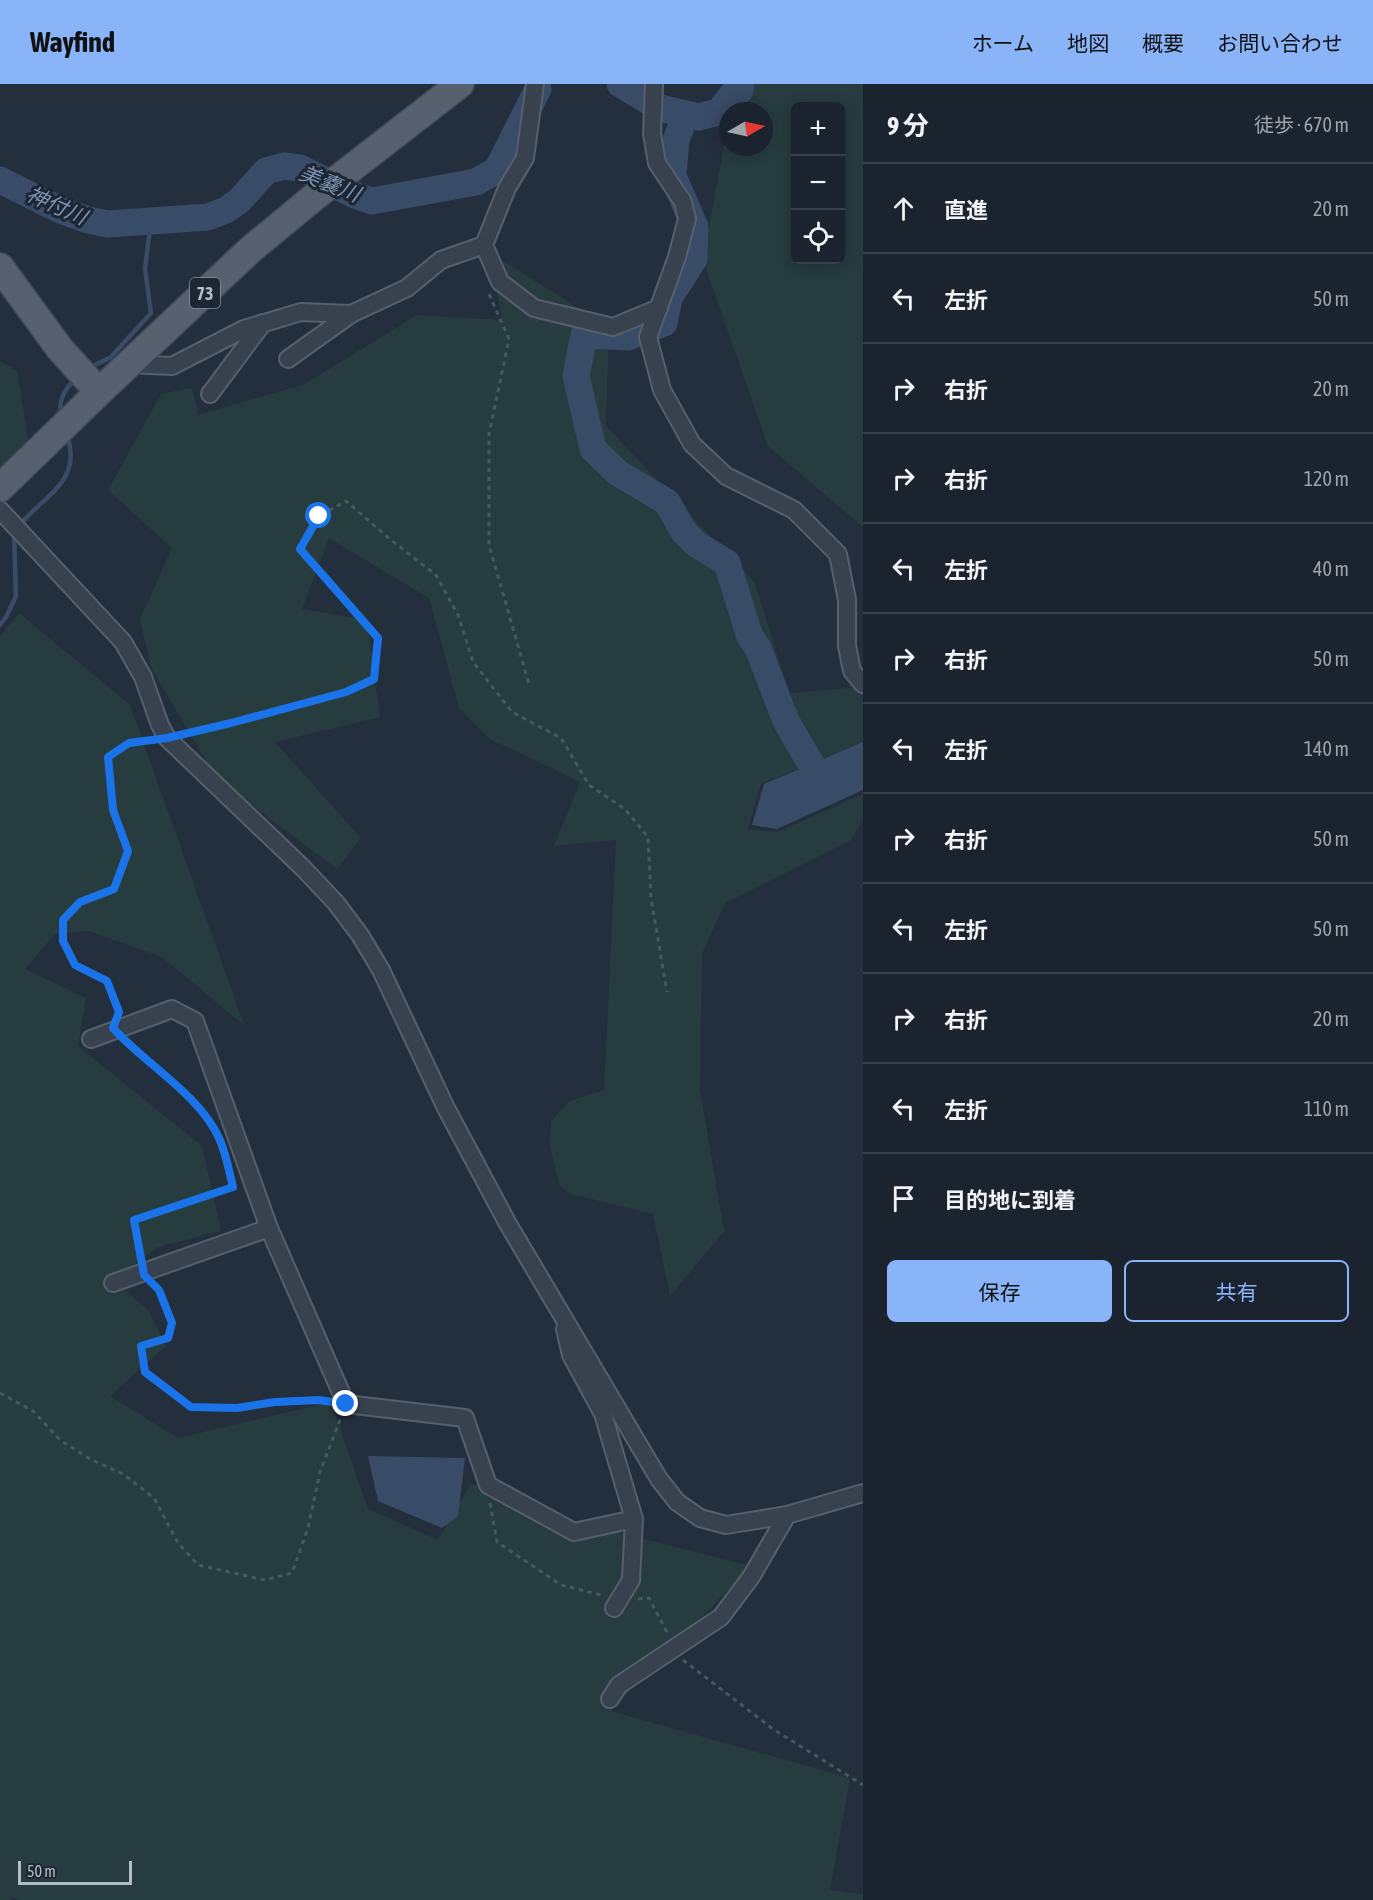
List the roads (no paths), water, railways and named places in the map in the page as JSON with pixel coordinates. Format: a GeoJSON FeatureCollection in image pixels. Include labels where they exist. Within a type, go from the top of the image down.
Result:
{"type":"FeatureCollection","features":[{"type":"Feature","properties":{"kind":"main road","name":"73"},"geometry":{"type":"LineString","coordinates":[[88,379],[129,364],[249,250],[460,84]]}},
{"type":"Feature","properties":{"kind":"main road"},"geometry":{"type":"LineString","coordinates":[[0,267],[60,349],[88,379],[63,426],[0,488]]}},
{"type":"Feature","properties":{"kind":"street"},"geometry":{"type":"LineString","coordinates":[[535,84],[525,158],[507,188],[484,246],[500,282],[534,308],[613,327],[659,308]]}},
{"type":"Feature","properties":{"kind":"street"},"geometry":{"type":"LineString","coordinates":[[654,84],[652,134],[657,163],[683,202],[687,219],[677,257],[648,338],[662,390],[692,444],[726,476],[794,510],[838,554],[847,600],[847,646],[852,671],[863,684]]}},
{"type":"Feature","properties":{"kind":"street"},"geometry":{"type":"LineString","coordinates":[[288,359],[351,314],[408,288],[441,260],[484,246]]}},
{"type":"Feature","properties":{"kind":"street"},"geometry":{"type":"LineString","coordinates":[[129,364],[172,366],[244,328],[301,312],[351,314]]}},
{"type":"Feature","properties":{"kind":"street"},"geometry":{"type":"LineString","coordinates":[[210,394],[263,323]]}},
{"type":"Feature","properties":{"kind":"street"},"geometry":{"type":"LineString","coordinates":[[0,510],[123,642],[143,677],[159,725],[167,738],[303,867],[336,903],[360,935],[381,970],[446,1108],[508,1224],[659,1479],[677,1503],[700,1518],[726,1525],[787,1515],[863,1493]]}},
{"type":"Feature","properties":{"kind":"street"},"geometry":{"type":"LineString","coordinates":[[91,1040],[172,1009],[195,1021],[269,1228],[346,1404],[465,1418],[488,1485],[574,1532],[634,1519]]}},
{"type":"Feature","properties":{"kind":"street"},"geometry":{"type":"LineString","coordinates":[[113,1283],[269,1228]]}},
{"type":"Feature","properties":{"kind":"street"},"geometry":{"type":"LineString","coordinates":[[562,1314],[571,1355],[603,1414],[634,1519],[631,1580],[614,1608]]}},
{"type":"Feature","properties":{"kind":"street"},"geometry":{"type":"LineString","coordinates":[[610,1699],[619,1685],[721,1617],[751,1577],[787,1515]]}},
{"type":"Feature","properties":{"kind":"water"},"geometry":{"type":"Polygon","coordinates":[[[863,742],[863,790],[777,829],[752,825],[764,784],[863,742]]]}},
{"type":"Feature","properties":{"kind":"water"},"geometry":{"type":"Polygon","coordinates":[[[368,1456],[465,1458],[458,1516],[442,1528],[378,1501],[368,1456]]]}},
{"type":"Feature","properties":{"kind":"waterway","name":"美嚢川"},"geometry":{"type":"LineString","coordinates":[[620,84],[660,108],[698,117],[719,112],[732,95],[740,90],[741,84]]}},
{"type":"Feature","properties":{"kind":"waterway","name":"美嚢川"},"geometry":{"type":"LineString","coordinates":[[0,180],[58,209],[88,220],[108,224],[208,217],[226,210],[239,201],[266,171],[284,166],[300,168],[372,201],[476,182],[497,170],[538,89]]}},
{"type":"Feature","properties":{"kind":"waterway"},"geometry":{"type":"LineString","coordinates":[[686,114],[676,140],[673,176],[695,227],[694,259],[669,298],[664,323],[628,337],[584,335],[576,376],[593,449],[618,473],[667,502],[684,532],[696,544],[727,563],[750,637],[758,648],[786,721],[811,764]]}},
{"type":"Feature","properties":{"kind":"waterway"},"geometry":{"type":"LineString","coordinates":[[89,368],[111,357],[151,313],[145,269],[151,221]]}},
{"type":"Feature","properties":{"kind":"waterway"},"geometry":{"type":"LineString","coordinates":[[61,416],[60,405],[63,396],[76,379]]}},
{"type":"Feature","properties":{"kind":"waterway"},"geometry":{"type":"LineString","coordinates":[[19,526],[65,477],[70,465],[71,451],[67,435]]}},
{"type":"Feature","properties":{"kind":"waterway"},"geometry":{"type":"LineString","coordinates":[[0,625],[16,596],[14,533]]}},
{"type":"Feature","properties":{"kind":"water label","name":"神付川"},"geometry":{"type":"Point","coordinates":[57,205]}}]}
